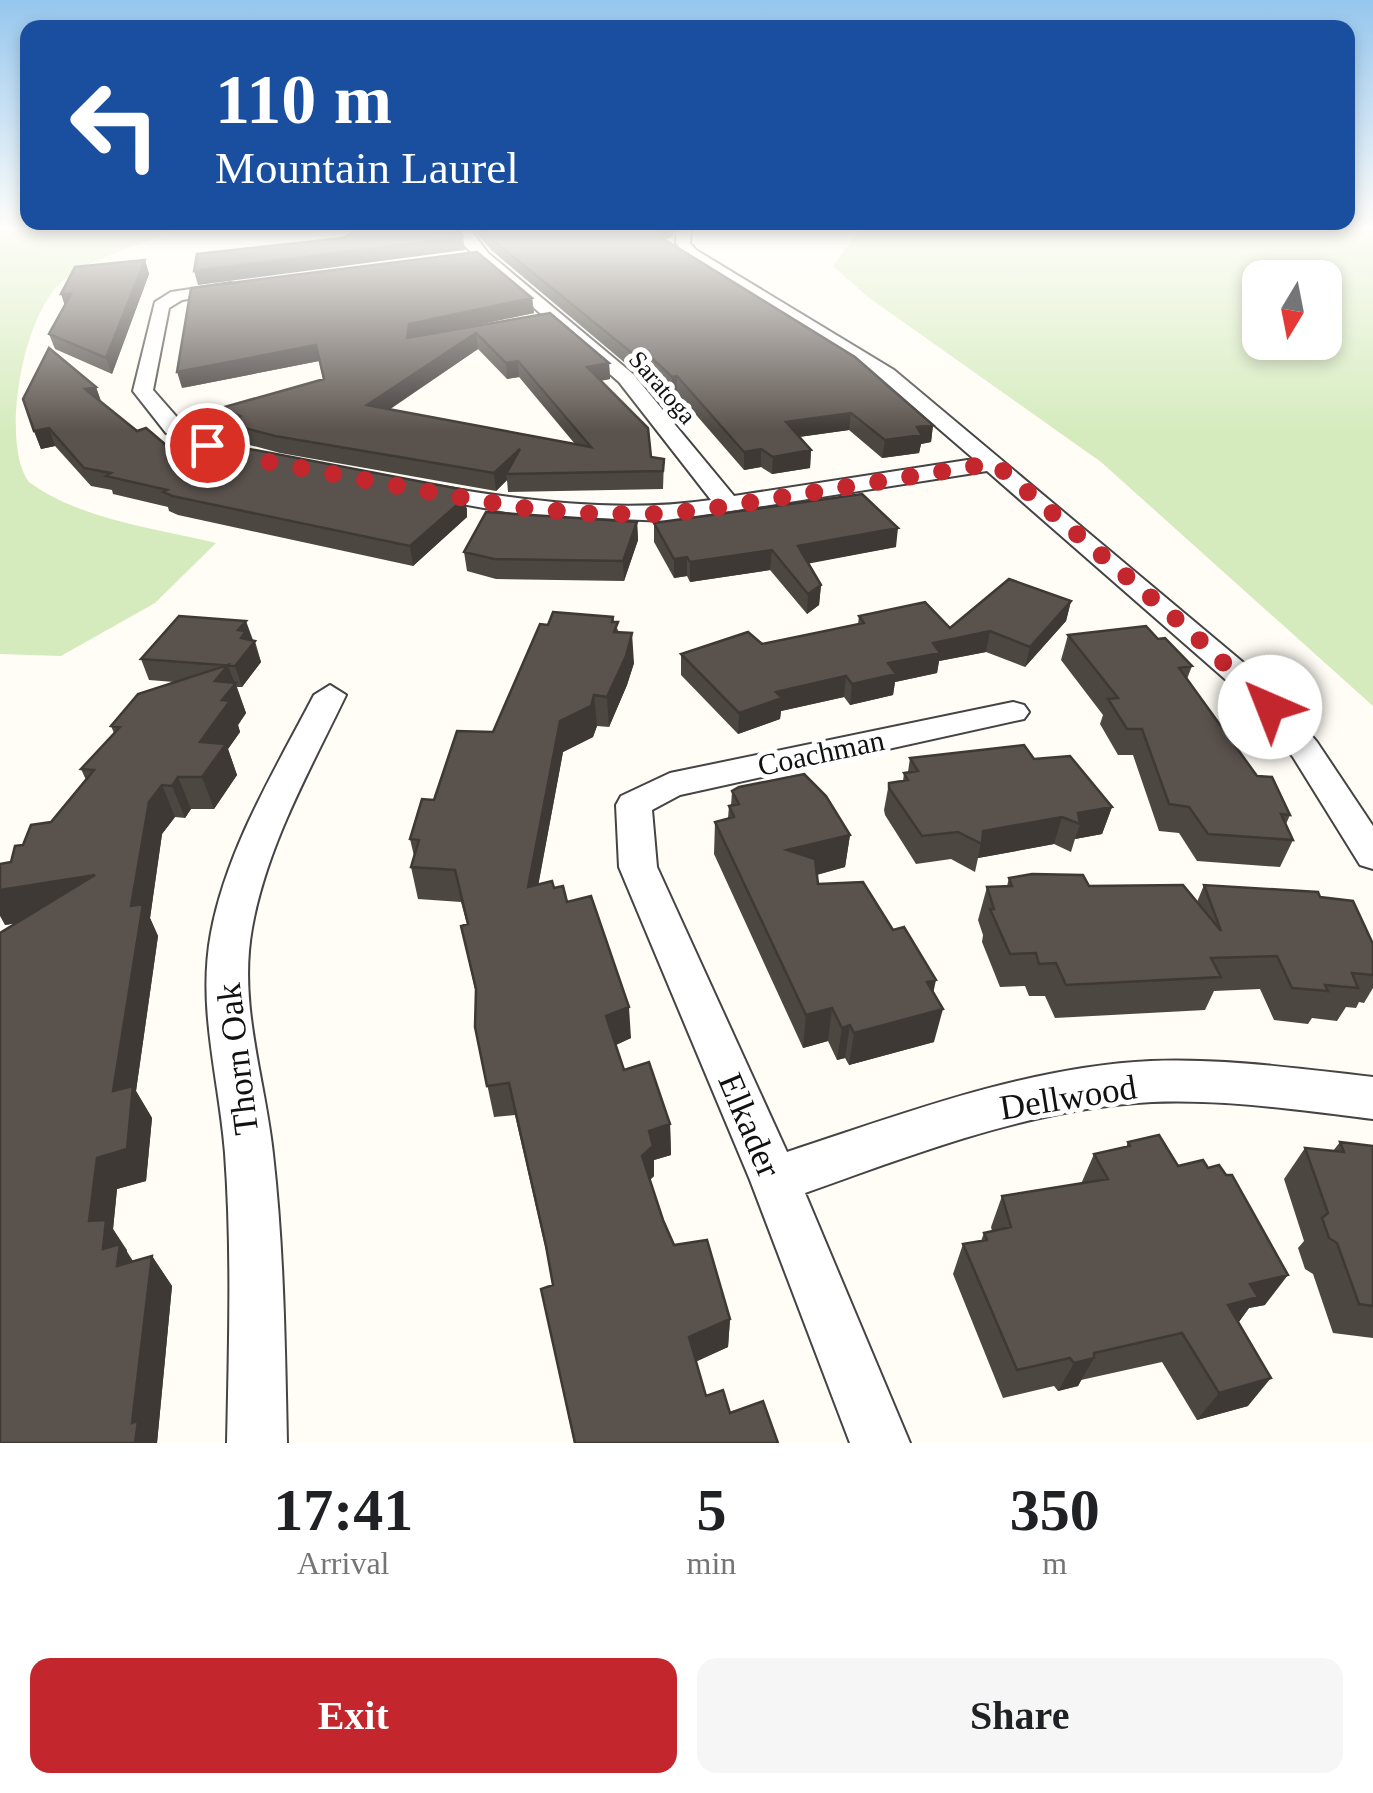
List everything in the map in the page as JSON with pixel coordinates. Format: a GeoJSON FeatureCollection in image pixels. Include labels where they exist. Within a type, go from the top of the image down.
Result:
{"type":"FeatureCollection","features":[{"type":"Feature","properties":{"kind":"street"},"geometry":{"type":"LineString","coordinates":[[176,296],[161,306],[143,391],[174,428],[207,445],[263,460]]}},
{"type":"Feature","properties":{"kind":"street","name":"Saratoga"},"geometry":{"type":"LineString","coordinates":[[528,296],[558,318],[638,391],[729,506]]}},
{"type":"Feature","properties":{"kind":"street"},"geometry":{"type":"LineString","coordinates":[[761,296],[862,357],[994,463],[1252,686],[1306,750],[1373,855]]}},
{"type":"Feature","properties":{"kind":"street"},"geometry":{"type":"LineString","coordinates":[[523,324],[558,318]]}},
{"type":"Feature","properties":{"kind":"street"},"geometry":{"type":"LineString","coordinates":[[401,487],[523,508],[667,514],[994,463]]}},
{"type":"Feature","properties":{"kind":"street","name":"Thorn Oak"},"geometry":{"type":"LineString","coordinates":[[256,1443],[257,1266],[226,966],[241,892],[279,798],[330,695]]}},
{"type":"Feature","properties":{"kind":"street","name":"Coachman"},"geometry":{"type":"LineString","coordinates":[[634,805],[670,786],[1012,712]]}},
{"type":"Feature","properties":{"kind":"street","name":"Elkader"},"geometry":{"type":"LineString","coordinates":[[634,805],[638,868],[774,1180],[880,1443]]}},
{"type":"Feature","properties":{"kind":"street","name":"Dellwood"},"geometry":{"type":"LineString","coordinates":[[774,1180],[979,1111],[1122,1083],[1256,1086],[1373,1098]]}},
{"type":"Feature","properties":{"kind":"green space"},"geometry":{"type":"Polygon","coordinates":[[[0,296],[49,296],[27,348],[16,410],[20,464],[29,482],[95,514],[216,543],[155,603],[61,656],[0,654],[0,296]]]}},
{"type":"Feature","properties":{"kind":"green space"},"geometry":{"type":"Polygon","coordinates":[[[867,296],[1242,296],[1242,360],[1342,360],[1342,296],[1373,296],[1373,706],[1101,462],[867,296]]]}},
{"type":"Feature","properties":{"kind":"building"},"geometry":{"type":"Polygon","coordinates":[[[70,296],[131,296],[106,358],[49,334],[70,296]]]}},
{"type":"Feature","properties":{"kind":"building"},"geometry":{"type":"Polygon","coordinates":[[[190,296],[530,296],[409,324],[407,338],[550,313],[609,363],[587,367],[648,428],[651,457],[664,459],[663,471],[506,474],[520,449],[494,473],[275,436],[226,423],[240,416],[221,408],[324,379],[316,345],[177,372],[190,296]],[[476,333],[367,405],[591,447],[518,361],[506,363],[476,333]]]}},
{"type":"Feature","properties":{"kind":"building"},"geometry":{"type":"Polygon","coordinates":[[[562,296],[757,296],[855,357],[933,425],[917,427],[922,435],[885,440],[851,413],[786,422],[811,450],[773,457],[761,449],[744,452],[677,376],[672,377],[650,356],[638,358],[562,296]]]}},
{"type":"Feature","properties":{"kind":"building"},"geometry":{"type":"Polygon","coordinates":[[[49,348],[96,387],[85,389],[137,431],[146,428],[173,451],[202,436],[218,443],[465,490],[465,498],[410,546],[172,496],[163,492],[167,490],[106,476],[111,473],[84,468],[49,428],[34,431],[23,399],[49,348]]]}},
{"type":"Feature","properties":{"kind":"building"},"geometry":{"type":"Polygon","coordinates":[[[862,494],[898,528],[798,546],[821,585],[808,594],[772,550],[690,562],[687,557],[674,559],[654,523],[862,494]]]}},
{"type":"Feature","properties":{"kind":"building"},"geometry":{"type":"Polygon","coordinates":[[[486,512],[637,522],[623,561],[494,559],[464,552],[486,512]]]}},
{"type":"Feature","properties":{"kind":"building"},"geometry":{"type":"Polygon","coordinates":[[[1009,579],[1071,601],[1030,647],[990,631],[933,643],[940,653],[888,663],[896,674],[852,684],[846,676],[776,692],[782,698],[739,713],[681,654],[748,632],[762,644],[864,623],[859,616],[925,602],[950,628],[1009,579]]]}},
{"type":"Feature","properties":{"kind":"building"},"geometry":{"type":"Polygon","coordinates":[[[553,612],[613,617],[612,622],[618,622],[614,632],[632,633],[607,697],[594,695],[591,706],[560,721],[528,887],[552,881],[554,888],[563,886],[567,902],[591,896],[629,1007],[606,1016],[624,1070],[649,1062],[670,1124],[649,1131],[653,1146],[642,1156],[663,1220],[674,1245],[707,1240],[730,1319],[689,1337],[706,1396],[723,1390],[730,1413],[763,1401],[778,1443],[575,1443],[541,1289],[553,1285],[546,1246],[509,1083],[487,1086],[475,1027],[476,989],[461,926],[468,924],[455,870],[411,867],[419,840],[410,839],[422,799],[434,800],[457,731],[493,732],[540,624],[548,625],[553,612]]]}},
{"type":"Feature","properties":{"kind":"building"},"geometry":{"type":"Polygon","coordinates":[[[179,616],[246,621],[238,630],[246,631],[241,638],[255,641],[235,666],[141,659],[179,616]]]}},
{"type":"Feature","properties":{"kind":"building"},"geometry":{"type":"Polygon","coordinates":[[[1146,626],[1158,639],[1165,638],[1192,666],[1179,668],[1257,776],[1272,777],[1290,815],[1281,814],[1293,840],[1208,834],[1189,807],[1169,804],[1142,729],[1127,729],[1108,699],[1118,698],[1068,635],[1146,626]]]}},
{"type":"Feature","properties":{"kind":"building"},"geometry":{"type":"Polygon","coordinates":[[[228,665],[215,681],[236,683],[222,700],[230,701],[200,742],[226,744],[202,777],[178,777],[172,786],[162,785],[149,802],[131,906],[143,904],[113,1091],[133,1086],[127,1149],[97,1158],[89,1221],[106,1220],[103,1249],[120,1244],[117,1266],[152,1256],[132,1423],[138,1421],[135,1443],[0,1443],[0,933],[95,875],[0,890],[0,864],[11,862],[15,846],[23,845],[31,825],[51,822],[94,770],[81,769],[120,727],[111,726],[138,694],[228,665]]]}},
{"type":"Feature","properties":{"kind":"building"},"geometry":{"type":"Polygon","coordinates":[[[1024,745],[1034,759],[1070,756],[1112,807],[1078,813],[1080,824],[1062,817],[983,831],[982,844],[958,832],[922,836],[889,788],[889,783],[908,780],[904,773],[918,771],[910,758],[1024,745]]]}},
{"type":"Feature","properties":{"kind":"building"},"geometry":{"type":"Polygon","coordinates":[[[804,774],[826,796],[850,835],[787,850],[815,859],[818,884],[863,882],[893,930],[904,927],[936,980],[927,982],[943,1009],[854,1033],[850,1025],[842,1028],[832,1008],[806,1015],[715,822],[734,817],[729,806],[739,804],[732,791],[739,787],[804,774]]]}},
{"type":"Feature","properties":{"kind":"building"},"geometry":{"type":"Polygon","coordinates":[[[1032,874],[1083,875],[1089,886],[1183,885],[1221,931],[1204,885],[1318,892],[1320,897],[1353,901],[1373,944],[1373,975],[1352,973],[1358,988],[1292,988],[1277,956],[1211,958],[1221,977],[1066,985],[1056,963],[1039,964],[1036,953],[1010,954],[990,909],[994,909],[987,887],[1012,886],[1009,878],[1032,874]]]}},
{"type":"Feature","properties":{"kind":"building"},"geometry":{"type":"Polygon","coordinates":[[[1159,1135],[1178,1166],[1203,1160],[1208,1168],[1219,1165],[1226,1175],[1232,1175],[1288,1275],[1250,1284],[1258,1297],[1228,1305],[1271,1378],[1219,1393],[1182,1333],[1094,1353],[1094,1358],[1074,1363],[1070,1358],[1017,1370],[963,1244],[987,1240],[984,1233],[1011,1227],[1002,1196],[1108,1179],[1094,1154],[1159,1135]]]}},
{"type":"Feature","properties":{"kind":"building"},"geometry":{"type":"Polygon","coordinates":[[[1340,1142],[1373,1146],[1373,1306],[1359,1304],[1337,1243],[1329,1238],[1322,1218],[1328,1213],[1305,1148],[1344,1152],[1340,1142]]]}},
{"type":"Feature","properties":{"kind":"route"},"geometry":{"type":"LineString","coordinates":[[207,445],[248,458],[419,490],[523,508],[596,514],[667,514],[994,463],[1189,630],[1270,707]]}}]}
